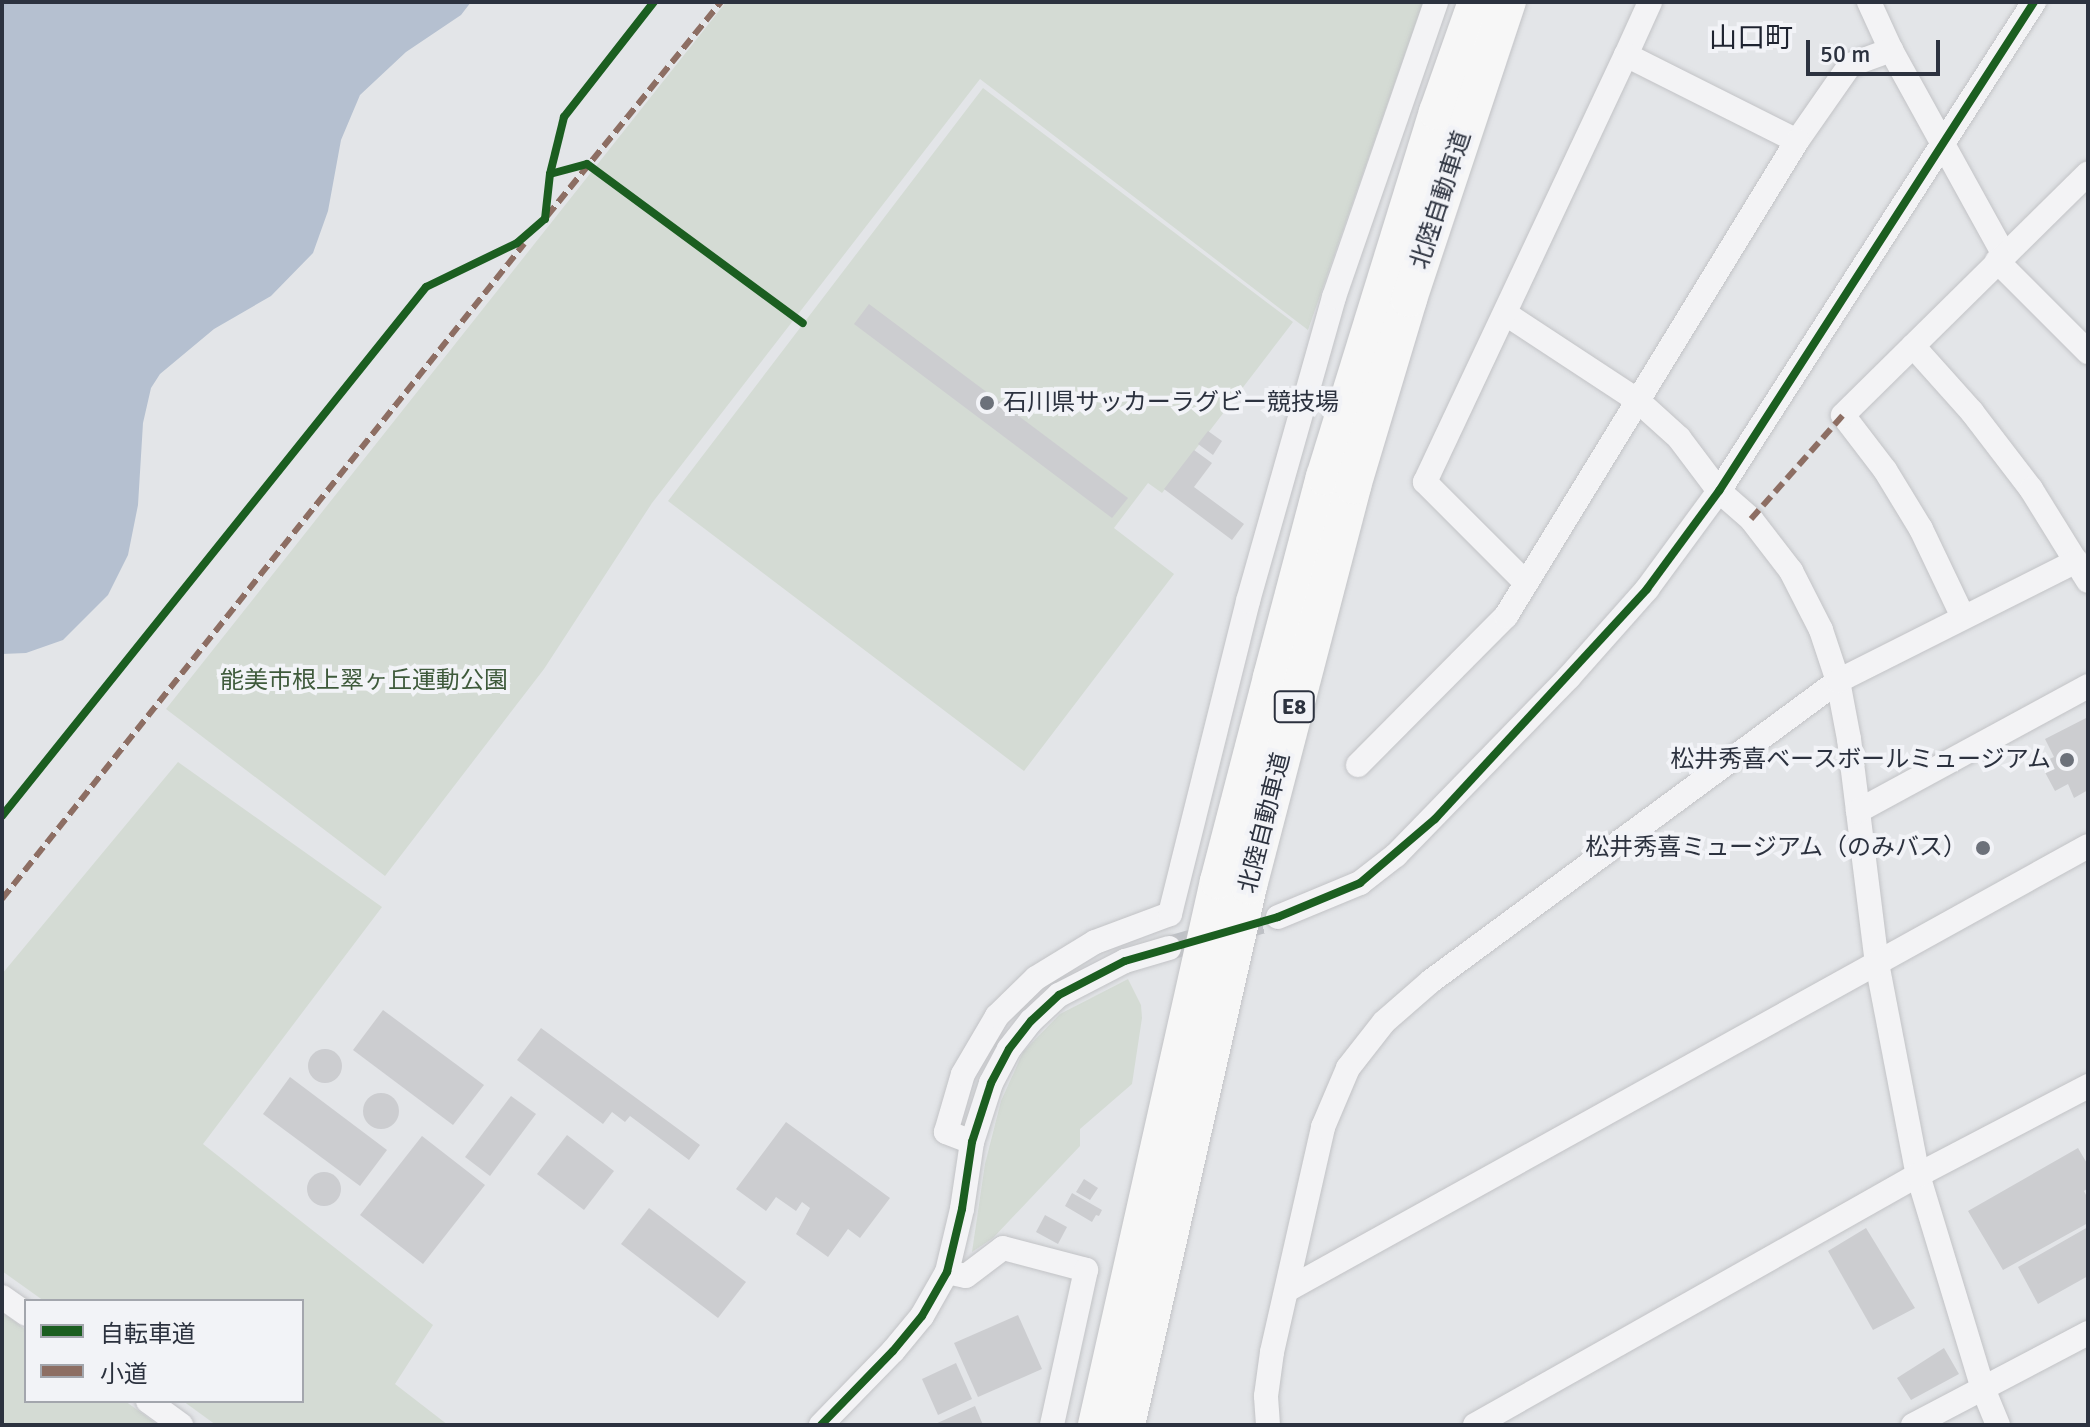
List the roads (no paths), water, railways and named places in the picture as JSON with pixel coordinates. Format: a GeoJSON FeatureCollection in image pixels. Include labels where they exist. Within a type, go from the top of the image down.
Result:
{"type":"FeatureCollection","features":[{"type":"Feature","properties":{"kind":"highway","name":"北陸自動車道"},"geometry":{"type":"LineString","coordinates":[[1096,1425],[1218,881],[1324,477],[1381,291],[1476,2]]}},
{"type":"Feature","properties":{"kind":"highway","name":"北陸自動車道"},"geometry":{"type":"LineString","coordinates":[[1127,1425],[1249,886],[1349,500],[1409,299],[1508,2]]}},
{"type":"Feature","properties":{"kind":"street"},"geometry":{"type":"LineString","coordinates":[[972,1142],[946,1132],[963,1074],[997,1016],[1036,978],[1095,942],[1170,914],[1248,601],[1334,297],[1436,2]]}},
{"type":"Feature","properties":{"kind":"street"},"geometry":{"type":"LineString","coordinates":[[1526,583],[1425,482],[1650,2]]}},
{"type":"Feature","properties":{"kind":"street"},"geometry":{"type":"LineString","coordinates":[[1869,2],[2000,258],[2088,352]]}},
{"type":"Feature","properties":{"kind":"street"},"geometry":{"type":"LineString","coordinates":[[1278,917],[1360,883],[1435,819],[1638,600],[1719,491],[2034,2]]}},
{"type":"Feature","properties":{"kind":"street"},"geometry":{"type":"LineString","coordinates":[[1358,765],[1506,616],[1797,141],[1850,65],[1891,50]]}},
{"type":"Feature","properties":{"kind":"street"},"geometry":{"type":"LineString","coordinates":[[1626,55],[1797,141]]}},
{"type":"Feature","properties":{"kind":"street"},"geometry":{"type":"LineString","coordinates":[[1963,617],[1921,529],[1885,470],[1843,415],[2088,173]]}},
{"type":"Feature","properties":{"kind":"street"},"geometry":{"type":"LineString","coordinates":[[1506,314],[1637,400],[1679,438],[1719,491],[1751,519],[1791,571],[1821,630],[1838,681],[1877,963],[1918,1175],[1982,1386],[1998,1425]]}},
{"type":"Feature","properties":{"kind":"street"},"geometry":{"type":"LineString","coordinates":[[1268,1425],[1266,1396],[1272,1352],[1323,1127],[1348,1068],[1384,1022],[1431,981],[1838,681],[1963,617],[2082,571],[2062,534],[2006,456],[1913,346]]}},
{"type":"Feature","properties":{"kind":"street"},"geometry":{"type":"LineString","coordinates":[[1858,811],[2088,686]]}},
{"type":"Feature","properties":{"kind":"street"},"geometry":{"type":"LineString","coordinates":[[1287,1290],[2088,846]]}},
{"type":"Feature","properties":{"kind":"street"},"geometry":{"type":"LineString","coordinates":[[821,1425],[893,1351],[922,1316],[947,1272],[962,1209],[972,1142],[991,1083],[1009,1049],[1031,1021],[1059,995],[1089,977],[1169,948]]}},
{"type":"Feature","properties":{"kind":"street"},"geometry":{"type":"LineString","coordinates":[[1475,1425],[1918,1175],[2088,1086]]}},
{"type":"Feature","properties":{"kind":"street"},"geometry":{"type":"LineString","coordinates":[[947,1272],[966,1276],[1003,1248],[1086,1270],[1052,1425]]}},
{"type":"Feature","properties":{"kind":"street"},"geometry":{"type":"LineString","coordinates":[[2,1297],[24,1313]]}},
{"type":"Feature","properties":{"kind":"street"},"geometry":{"type":"LineString","coordinates":[[1913,1425],[1982,1386],[2088,1333]]}},
{"type":"Feature","properties":{"kind":"street"},"geometry":{"type":"LineString","coordinates":[[151,1403],[181,1425]]}},
{"type":"Feature","properties":{"kind":"water"},"geometry":{"type":"Polygon","coordinates":[[[2,2],[471,2],[461,15],[406,52],[360,95],[341,140],[328,211],[313,253],[271,296],[214,329],[160,374],[151,388],[143,423],[138,505],[128,555],[108,595],[63,640],[26,653],[2,654],[2,2]]]}},
{"type":"Feature","properties":{"kind":"tunnel"},"geometry":{"type":"LineString","coordinates":[[1169,948],[1278,917]]}},
{"type":"Feature","properties":{"kind":"place","name":"石川県サッカーラグビー競技場"},"geometry":{"type":"Point","coordinates":[987,403]}},
{"type":"Feature","properties":{"kind":"place","name":"松井秀喜ベースボールミュージアム"},"geometry":{"type":"Point","coordinates":[2067,760]}},
{"type":"Feature","properties":{"kind":"place","name":"松井秀喜ミュージアム（のみバス）"},"geometry":{"type":"Point","coordinates":[1983,848]}},
{"type":"Feature","properties":{"kind":"district","name":"山口町"},"geometry":{"type":"Point","coordinates":[1751,38]}},
{"type":"Feature","properties":{"kind":"park label","name":"能美市根上翠ヶ丘運動公園"},"geometry":{"type":"Point","coordinates":[364,681]}}]}
